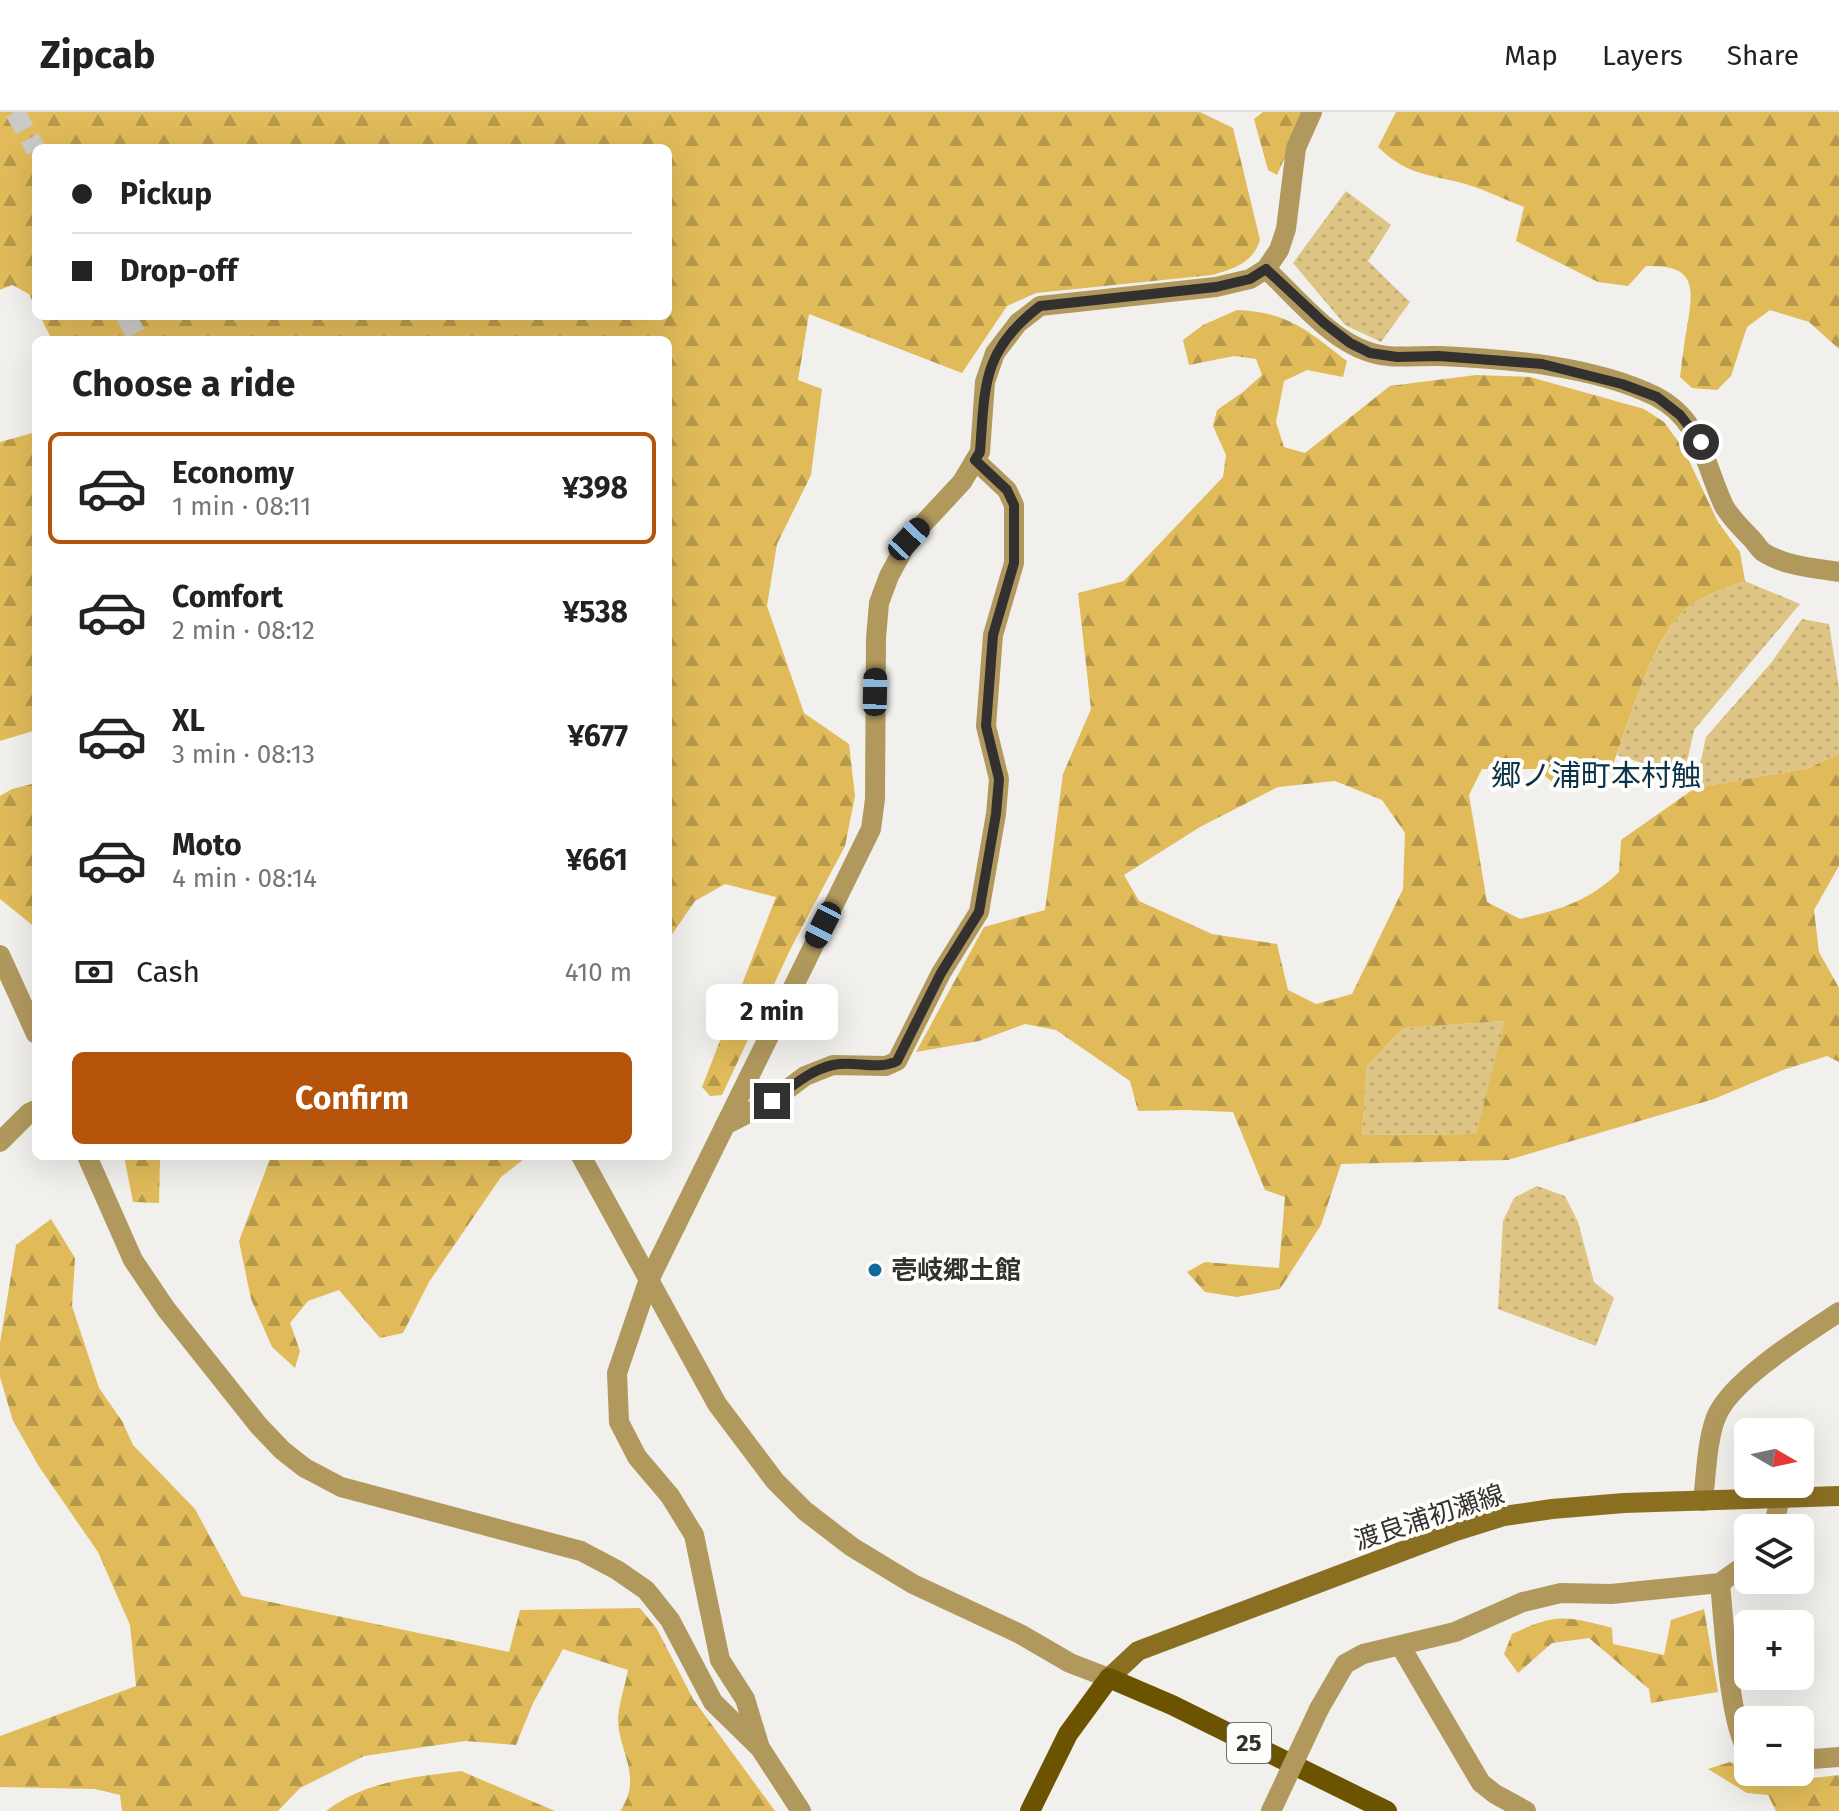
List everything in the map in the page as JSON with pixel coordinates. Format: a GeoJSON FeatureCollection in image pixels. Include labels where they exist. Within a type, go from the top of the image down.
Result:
{"type":"FeatureCollection","features":[{"type":"Feature","properties":{"kind":"main road","name":"渡良浦初瀬線"},"geometry":{"type":"LineString","coordinates":[[1109,1678],[1138,1651],[1456,1531],[1504,1516],[1566,1507],[1839,1496]]}},
{"type":"Feature","properties":{"kind":"main road"},"geometry":{"type":"LineString","coordinates":[[1030,1811],[1068,1734],[1109,1678]]}},
{"type":"Feature","properties":{"kind":"main road","name":"25"},"geometry":{"type":"LineString","coordinates":[[1109,1678],[1172,1705],[1387,1811]]}},
{"type":"Feature","properties":{"kind":"street"},"geometry":{"type":"LineString","coordinates":[[760,1748],[745,1699],[720,1660],[694,1535],[670,1496],[637,1457],[619,1422],[617,1373],[648,1282],[871,829],[875,799],[879,603],[889,576],[909,539],[962,482],[980,452],[985,382],[995,353],[1018,323],[1040,306],[1216,287],[1250,279],[1266,269],[1279,250],[1286,229],[1296,148],[1312,112]]}},
{"type":"Feature","properties":{"kind":"street"},"geometry":{"type":"LineString","coordinates":[[1266,269],[1324,323],[1350,343],[1370,353],[1542,364],[1622,384],[1657,397],[1680,415],[1701,442],[1725,508],[1763,552],[1800,566],[1839,572]]}},
{"type":"Feature","properties":{"kind":"street"},"geometry":{"type":"LineString","coordinates":[[725,1125],[772,1101],[805,1076],[833,1065],[886,1066],[897,1061],[941,973],[979,912],[999,779],[986,726],[993,635],[1014,563],[1015,529],[1014,505],[1007,490],[975,460]]}},
{"type":"Feature","properties":{"kind":"street"},"geometry":{"type":"LineString","coordinates":[[0,955],[32,1025]]}},
{"type":"Feature","properties":{"kind":"street"},"geometry":{"type":"LineString","coordinates":[[0,1142],[32,1112]]}},
{"type":"Feature","properties":{"kind":"street"},"geometry":{"type":"LineString","coordinates":[[89,1160],[133,1260],[202,1356],[282,1450],[305,1468],[341,1487],[581,1551],[646,1590],[670,1620],[713,1702],[760,1748],[801,1811]]}},
{"type":"Feature","properties":{"kind":"street"},"geometry":{"type":"LineString","coordinates":[[583,1160],[717,1404],[775,1481],[805,1511],[852,1547],[913,1584],[1020,1634],[1070,1663],[1109,1678]]}},
{"type":"Feature","properties":{"kind":"street"},"geometry":{"type":"LineString","coordinates":[[1703,1501],[1717,1414],[1734,1392],[1780,1351],[1839,1312]]}},
{"type":"Feature","properties":{"kind":"street"},"geometry":{"type":"LineString","coordinates":[[1776,1514],[1780,1499]]}},
{"type":"Feature","properties":{"kind":"street"},"geometry":{"type":"LineString","coordinates":[[1271,1811],[1319,1709],[1345,1664],[1363,1654],[1455,1632],[1523,1602],[1561,1593],[1611,1594],[1720,1583],[1734,1573]]}},
{"type":"Feature","properties":{"kind":"street"},"geometry":{"type":"LineString","coordinates":[[1720,1583],[1735,1706]]}},
{"type":"Feature","properties":{"kind":"street"},"geometry":{"type":"LineString","coordinates":[[1401,1647],[1481,1783],[1526,1811]]}},
{"type":"Feature","properties":{"kind":"street"},"geometry":{"type":"LineString","coordinates":[[1814,1759],[1839,1757]]}},
{"type":"Feature","properties":{"kind":"shaded area"},"geometry":{"type":"Polygon","coordinates":[[[1346,191],[1391,225],[1368,261],[1410,302],[1381,342],[1345,325],[1293,263],[1346,191]]]}},
{"type":"Feature","properties":{"kind":"shaded area"},"geometry":{"type":"Polygon","coordinates":[[[1745,581],[1800,604],[1694,730],[1684,776],[1617,755],[1647,672],[1668,631],[1694,603],[1745,581]]]}},
{"type":"Feature","properties":{"kind":"shaded area"},"geometry":{"type":"Polygon","coordinates":[[[1802,619],[1829,624],[1839,688],[1839,754],[1809,768],[1695,788],[1706,737],[1771,663],[1802,619]]]}},
{"type":"Feature","properties":{"kind":"shaded area"},"geometry":{"type":"Polygon","coordinates":[[[1506,1021],[1476,1134],[1362,1135],[1367,1066],[1403,1028],[1506,1021]]]}},
{"type":"Feature","properties":{"kind":"shaded area"},"geometry":{"type":"Polygon","coordinates":[[[1537,1186],[1565,1196],[1578,1222],[1594,1282],[1614,1298],[1596,1346],[1498,1309],[1503,1221],[1514,1198],[1537,1186]]]}},
{"type":"Feature","properties":{"kind":"green space"},"geometry":{"type":"Polygon","coordinates":[[[0,112],[1200,112],[1233,128],[1260,240],[1247,260],[1212,275],[1036,293],[1007,306],[962,373],[809,314],[798,380],[822,389],[811,475],[777,544],[767,606],[804,713],[849,744],[855,796],[845,846],[791,948],[722,1095],[710,1096],[702,1087],[776,897],[725,884],[695,901],[672,934],[672,336],[50,336],[42,320],[672,320],[672,144],[32,144],[32,300],[29,294],[12,285],[0,290],[0,112]]]}},
{"type":"Feature","properties":{"kind":"green space"},"geometry":{"type":"Polygon","coordinates":[[[1263,112],[1305,112],[1277,175],[1268,170],[1254,119],[1263,112]]]}},
{"type":"Feature","properties":{"kind":"green space"},"geometry":{"type":"Polygon","coordinates":[[[1396,112],[1839,112],[1839,349],[1809,322],[1770,310],[1747,327],[1731,376],[1717,390],[1692,388],[1680,377],[1691,300],[1688,281],[1683,274],[1662,266],[1646,266],[1628,286],[1598,282],[1516,241],[1524,207],[1475,187],[1415,171],[1378,147],[1396,112]]]}},
{"type":"Feature","properties":{"kind":"green space"},"geometry":{"type":"Polygon","coordinates":[[[1237,310],[1271,315],[1309,332],[1347,361],[1343,377],[1307,370],[1284,381],[1276,422],[1284,447],[1305,453],[1390,386],[1476,375],[1530,377],[1644,409],[1664,422],[1683,448],[1718,522],[1740,552],[1745,581],[1694,603],[1679,616],[1666,634],[1643,680],[1610,773],[1571,788],[1552,782],[1537,769],[1482,769],[1469,795],[1487,902],[1520,919],[1573,903],[1596,891],[1619,872],[1621,840],[1695,788],[1809,768],[1839,754],[1839,866],[1814,910],[1819,952],[1839,988],[1839,1062],[1827,1056],[1783,1070],[1714,1099],[1508,1160],[1341,1164],[1321,1225],[1280,1289],[1237,1297],[1205,1292],[1187,1272],[1205,1262],[1279,1268],[1285,1197],[1265,1190],[1233,1112],[1138,1111],[1130,1081],[1056,1030],[1025,1024],[979,1041],[916,1052],[984,927],[1045,910],[1063,774],[1091,709],[1078,593],[1124,581],[1223,477],[1226,455],[1213,426],[1217,410],[1262,375],[1256,359],[1234,356],[1189,365],[1183,340],[1203,325],[1237,310]],[[1335,781],[1278,787],[1200,827],[1124,875],[1139,901],[1212,934],[1277,944],[1288,990],[1316,1004],[1352,994],[1403,889],[1405,833],[1382,800],[1335,781]],[[1505,1021],[1403,1028],[1367,1066],[1362,1135],[1476,1134],[1505,1021]]]}},
{"type":"Feature","properties":{"kind":"green space"},"geometry":{"type":"Polygon","coordinates":[[[32,433],[32,731],[0,741],[0,442],[32,433]]]}},
{"type":"Feature","properties":{"kind":"green space"},"geometry":{"type":"Polygon","coordinates":[[[32,784],[32,925],[0,899],[0,796],[32,784]]]}},
{"type":"Feature","properties":{"kind":"green space"},"geometry":{"type":"Polygon","coordinates":[[[125,1160],[161,1160],[159,1203],[133,1202],[125,1160]]]}},
{"type":"Feature","properties":{"kind":"green space"},"geometry":{"type":"Polygon","coordinates":[[[269,1160],[523,1160],[501,1177],[429,1282],[403,1333],[380,1338],[339,1290],[308,1301],[290,1323],[300,1351],[295,1368],[272,1347],[251,1299],[239,1241],[269,1160]]]}},
{"type":"Feature","properties":{"kind":"green space"},"geometry":{"type":"Polygon","coordinates":[[[51,1219],[75,1258],[72,1306],[99,1388],[122,1421],[133,1445],[195,1509],[242,1596],[509,1652],[520,1610],[640,1608],[657,1629],[693,1699],[775,1811],[620,1811],[630,1787],[618,1719],[628,1670],[563,1649],[533,1703],[516,1745],[465,1741],[364,1756],[300,1788],[278,1811],[122,1811],[120,1795],[95,1789],[0,1787],[0,1736],[136,1686],[130,1625],[98,1552],[40,1468],[13,1421],[0,1377],[0,1343],[16,1245],[51,1219]]]}},
{"type":"Feature","properties":{"kind":"green space"},"geometry":{"type":"Polygon","coordinates":[[[1704,1609],[1718,1692],[1651,1703],[1649,1689],[1589,1638],[1552,1643],[1518,1673],[1504,1654],[1512,1634],[1551,1620],[1572,1619],[1612,1628],[1613,1644],[1664,1655],[1671,1620],[1704,1609]]]}},
{"type":"Feature","properties":{"kind":"green space"},"geometry":{"type":"Polygon","coordinates":[[[1734,1764],[1734,1785],[1708,1769],[1734,1764]]]}},
{"type":"Feature","properties":{"kind":"green space"},"geometry":{"type":"Polygon","coordinates":[[[461,1771],[555,1811],[326,1811],[373,1787],[407,1778],[461,1771]]]}},
{"type":"Feature","properties":{"kind":"green space"},"geometry":{"type":"Polygon","coordinates":[[[1839,1775],[1839,1811],[1776,1811],[1768,1795],[1747,1793],[1736,1786],[1814,1786],[1814,1778],[1839,1775]]]}},
{"type":"Feature","properties":{"kind":"tunnel"},"geometry":{"type":"LineString","coordinates":[[15,112],[33,144]]}},
{"type":"Feature","properties":{"kind":"tunnel"},"geometry":{"type":"LineString","coordinates":[[128,320],[137,336]]}},
{"type":"Feature","properties":{"kind":"place","name":"壱岐郷土館"},"geometry":{"type":"Point","coordinates":[875,1270]}},
{"type":"Feature","properties":{"kind":"district","name":"郷ノ浦町本村触"},"geometry":{"type":"Point","coordinates":[1596,776]}},
{"type":"Feature","properties":{"kind":"route"},"geometry":{"type":"LineString","coordinates":[[772,1101],[805,1076],[833,1065],[886,1066],[897,1061],[941,973],[979,912],[999,779],[986,726],[993,635],[1014,563],[1015,529],[1014,505],[1007,490],[975,460],[980,452],[985,382],[995,353],[1018,323],[1040,306],[1216,287],[1250,279],[1266,269],[1324,323],[1350,343],[1370,353],[1542,364],[1622,384],[1657,397],[1680,415],[1701,442]]}}]}
